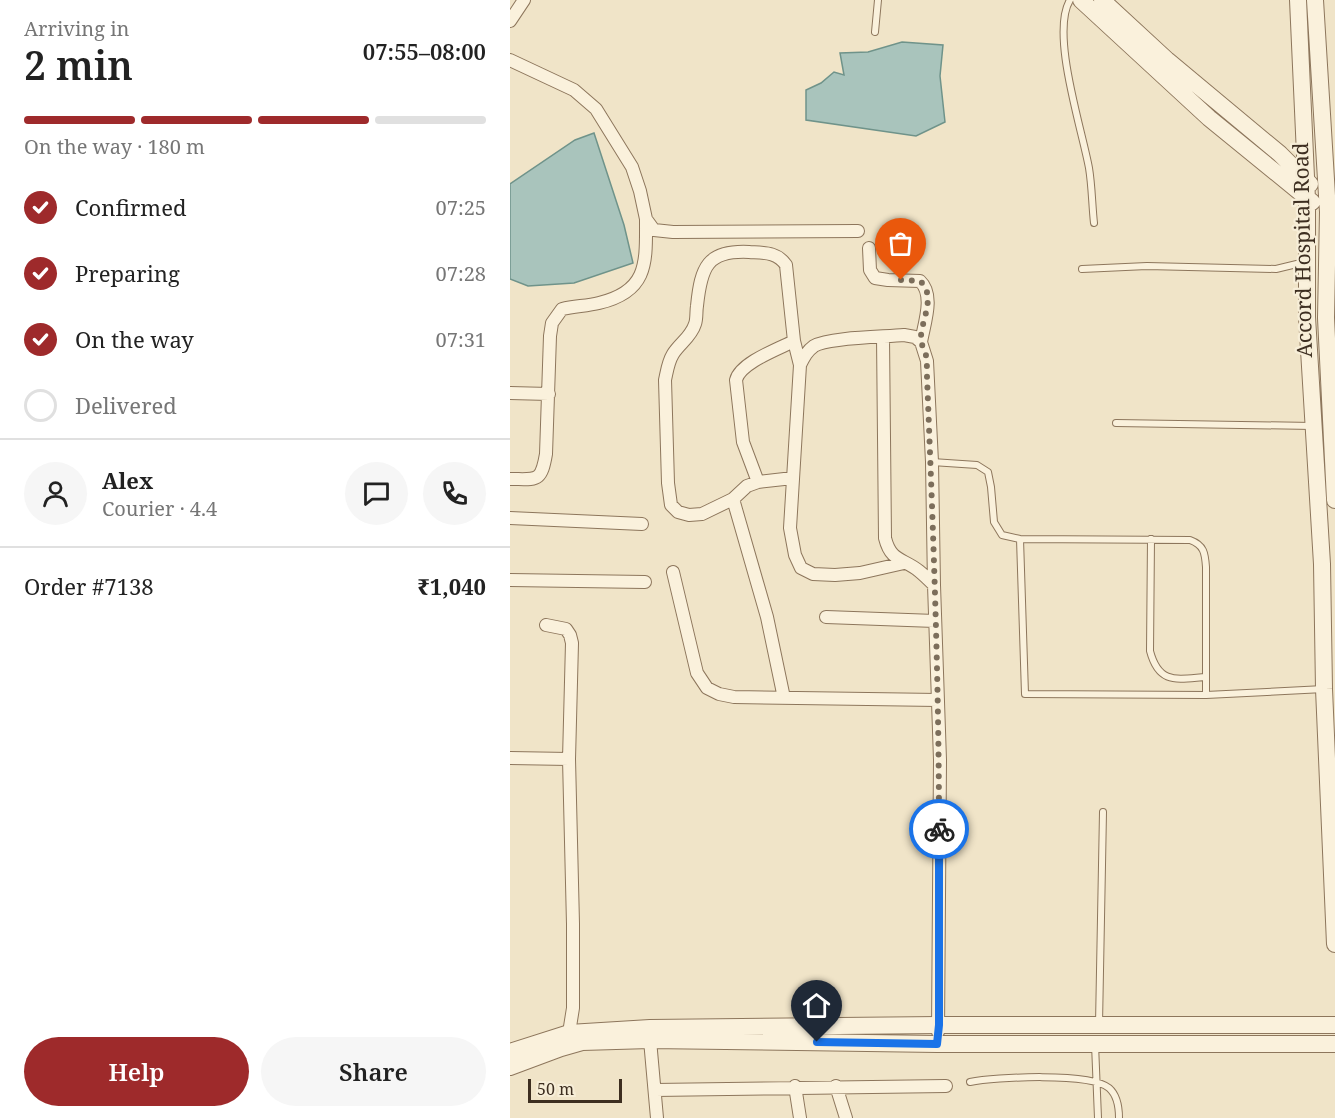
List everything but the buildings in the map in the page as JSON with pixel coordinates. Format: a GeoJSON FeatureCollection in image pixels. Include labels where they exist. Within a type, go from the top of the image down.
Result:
{"type":"FeatureCollection","features":[{"type":"Feature","properties":{"kind":"street"},"geometry":{"type":"LineString","coordinates":[[510,21],[524,0]]}},
{"type":"Feature","properties":{"kind":"street"},"geometry":{"type":"LineString","coordinates":[[1081,0],[1209,118],[1307,199],[1331,206]]}},
{"type":"Feature","properties":{"kind":"street"},"geometry":{"type":"LineString","coordinates":[[1102,0],[1167,60],[1280,154],[1331,206]]}},
{"type":"Feature","properties":{"kind":"street"},"geometry":{"type":"LineString","coordinates":[[1298,0],[1307,199],[1307,316],[1322,564],[1324,689],[1331,741],[1335,944]]}},
{"type":"Feature","properties":{"kind":"street","name":"Accord Hospital Road"},"geometry":{"type":"LineString","coordinates":[[1316,0],[1331,206],[1326,318],[1335,500]]}},
{"type":"Feature","properties":{"kind":"street"},"geometry":{"type":"LineString","coordinates":[[510,60],[574,90],[596,109],[632,167],[646,219],[644,267],[636,284],[626,292],[603,302],[562,309],[552,323],[543,470],[536,478],[510,478]]}},
{"type":"Feature","properties":{"kind":"street"},"geometry":{"type":"LineString","coordinates":[[646,219],[654,230],[660,231],[858,231]]}},
{"type":"Feature","properties":{"kind":"street"},"geometry":{"type":"LineString","coordinates":[[870,248],[870,270],[875,278],[920,281],[924,285],[927,300],[921,342],[927,361],[932,462],[940,760],[937,1044]]}},
{"type":"Feature","properties":{"kind":"street"},"geometry":{"type":"LineString","coordinates":[[793,478],[758,482],[747,486],[733,499],[702,514],[678,512],[671,505],[668,483],[665,380],[668,364],[674,352],[688,338],[695,324],[700,286],[706,265],[714,257],[734,251],[765,253],[779,256],[786,266],[794,341],[800,365],[793,478],[789,528],[795,555],[801,567],[813,574],[835,575],[860,573],[904,563]]}},
{"type":"Feature","properties":{"kind":"street"},"geometry":{"type":"LineString","coordinates":[[800,365],[806,353],[816,345],[904,335],[915,337],[921,342]]}},
{"type":"Feature","properties":{"kind":"street"},"geometry":{"type":"LineString","coordinates":[[883,337],[885,538],[888,549],[894,557],[920,571],[934,585]]}},
{"type":"Feature","properties":{"kind":"street"},"geometry":{"type":"LineString","coordinates":[[758,482],[743,442],[737,374],[749,364],[794,341]]}},
{"type":"Feature","properties":{"kind":"street"},"geometry":{"type":"LineString","coordinates":[[510,393],[549,394]]}},
{"type":"Feature","properties":{"kind":"street"},"geometry":{"type":"LineString","coordinates":[[733,499],[767,617],[784,698]]}},
{"type":"Feature","properties":{"kind":"street"},"geometry":{"type":"LineString","coordinates":[[510,518],[642,524]]}},
{"type":"Feature","properties":{"kind":"street"},"geometry":{"type":"LineString","coordinates":[[673,572],[696,673],[707,688],[719,694],[734,697],[938,700]]}},
{"type":"Feature","properties":{"kind":"street"},"geometry":{"type":"LineString","coordinates":[[510,580],[645,582]]}},
{"type":"Feature","properties":{"kind":"street"},"geometry":{"type":"LineString","coordinates":[[826,617],[935,621]]}},
{"type":"Feature","properties":{"kind":"street"},"geometry":{"type":"LineString","coordinates":[[546,624],[566,629],[572,643],[569,759],[573,1008],[569,1033]]}},
{"type":"Feature","properties":{"kind":"street"},"geometry":{"type":"LineString","coordinates":[[510,758],[569,759]]}},
{"type":"Feature","properties":{"kind":"street"},"geometry":{"type":"LineString","coordinates":[[510,1052],[569,1033],[650,1028],[1335,1024]]}},
{"type":"Feature","properties":{"kind":"street"},"geometry":{"type":"LineString","coordinates":[[650,1040],[657,1118]]}},
{"type":"Feature","properties":{"kind":"street"},"geometry":{"type":"LineString","coordinates":[[510,1067],[582,1042],[650,1040],[937,1044],[1335,1044]]}},
{"type":"Feature","properties":{"kind":"street"},"geometry":{"type":"LineString","coordinates":[[655,1090],[795,1086],[946,1086]]}},
{"type":"Feature","properties":{"kind":"street"},"geometry":{"type":"LineString","coordinates":[[795,1086],[800,1118]]}},
{"type":"Feature","properties":{"kind":"street"},"geometry":{"type":"LineString","coordinates":[[836,1086],[846,1118]]}},
{"type":"Feature","properties":{"kind":"lane"},"geometry":{"type":"LineString","coordinates":[[875,32],[878,0]]}},
{"type":"Feature","properties":{"kind":"lane"},"geometry":{"type":"LineString","coordinates":[[1070,0],[1064,20],[1064,38],[1089,168],[1094,223]]}},
{"type":"Feature","properties":{"kind":"lane"},"geometry":{"type":"LineString","coordinates":[[1082,269],[1147,266],[1276,269],[1308,261]]}},
{"type":"Feature","properties":{"kind":"lane"},"geometry":{"type":"LineString","coordinates":[[1116,423],[1313,426]]}},
{"type":"Feature","properties":{"kind":"lane"},"geometry":{"type":"LineString","coordinates":[[932,462],[977,465],[988,472],[994,522],[1002,535],[1020,539],[1190,540],[1202,546],[1205,554],[1206,695]]}},
{"type":"Feature","properties":{"kind":"lane"},"geometry":{"type":"LineString","coordinates":[[1020,539],[1025,694],[1206,695],[1324,689]]}},
{"type":"Feature","properties":{"kind":"lane"},"geometry":{"type":"LineString","coordinates":[[1151,539],[1149,634],[1152,660],[1165,676],[1175,679],[1206,677]]}},
{"type":"Feature","properties":{"kind":"lane"},"geometry":{"type":"LineString","coordinates":[[1099,1024],[1103,812]]}},
{"type":"Feature","properties":{"kind":"lane"},"geometry":{"type":"LineString","coordinates":[[1095,1044],[1098,1118]]}},
{"type":"Feature","properties":{"kind":"lane"},"geometry":{"type":"LineString","coordinates":[[970,1082],[996,1078],[1069,1079],[1097,1082],[1109,1088],[1114,1094],[1119,1118]]}},
{"type":"Feature","properties":{"kind":"water"},"geometry":{"type":"Polygon","coordinates":[[[902,42],[943,45],[940,76],[945,122],[916,136],[806,120],[806,90],[821,83],[834,72],[844,75],[840,53],[868,52],[902,42]]]}},
{"type":"Feature","properties":{"kind":"water"},"geometry":{"type":"Polygon","coordinates":[[[594,133],[624,225],[633,263],[574,283],[528,286],[510,279],[510,184],[575,140],[594,133]]]}},
{"type":"Feature","properties":{"kind":"way so far"},"geometry":{"type":"LineString","coordinates":[[901,280],[920,281],[927,292],[921,342],[927,361],[932,462],[940,760],[939,829]]}},
{"type":"Feature","properties":{"kind":"route"},"geometry":{"type":"LineString","coordinates":[[817,1042],[937,1044],[939,1025],[939,829]]}}]}
